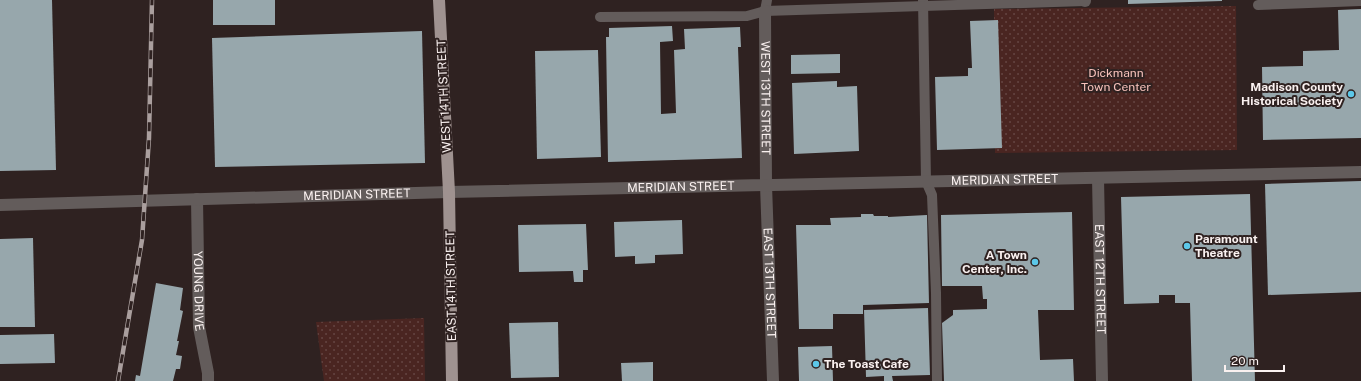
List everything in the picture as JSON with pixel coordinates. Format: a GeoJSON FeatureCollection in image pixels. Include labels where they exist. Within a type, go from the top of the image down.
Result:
{"type":"FeatureCollection","features":[{"type":"Feature","properties":{"kind":"main road","name":"WEST 14TH STREET"},"geometry":{"type":"LineString","coordinates":[[440,0],[449,192]]}},
{"type":"Feature","properties":{"kind":"main road","name":"EAST 14TH STREET"},"geometry":{"type":"LineString","coordinates":[[449,192],[452,381]]}},
{"type":"Feature","properties":{"kind":"street","name":"WEST 13TH STREET"},"geometry":{"type":"LineString","coordinates":[[766,5],[766,185]]}},
{"type":"Feature","properties":{"kind":"street","name":"MERIDIAN STREET"},"geometry":{"type":"LineString","coordinates":[[0,205],[449,192],[1361,172]]}},
{"type":"Feature","properties":{"kind":"street","name":"EAST 12TH STREET"},"geometry":{"type":"LineString","coordinates":[[1098,178],[1102,381]]}},
{"type":"Feature","properties":{"kind":"street","name":"EAST 13TH STREET"},"geometry":{"type":"LineString","coordinates":[[766,185],[773,381]]}},
{"type":"Feature","properties":{"kind":"street","name":"YOUNG DRIVE"},"geometry":{"type":"LineString","coordinates":[[197,199],[199,327],[208,373],[208,381]]}},
{"type":"Feature","properties":{"kind":"lane"},"geometry":{"type":"LineString","coordinates":[[600,17],[747,16],[766,5],[1085,0]]}},
{"type":"Feature","properties":{"kind":"lane"},"geometry":{"type":"LineString","coordinates":[[1258,5],[1361,1]]}},
{"type":"Feature","properties":{"kind":"lane"},"geometry":{"type":"LineString","coordinates":[[923,3],[926,181],[932,195],[936,293],[937,381]]}},
{"type":"Feature","properties":{"kind":"green space","name":"Dickmann Town Center"},"geometry":{"type":"Polygon","coordinates":[[[1236,6],[1237,150],[995,153],[994,9],[1236,6]]]}},
{"type":"Feature","properties":{"kind":"green space"},"geometry":{"type":"Polygon","coordinates":[[[424,318],[425,381],[324,381],[316,322],[424,318]]]}},
{"type":"Feature","properties":{"kind":"building"},"geometry":{"type":"Polygon","coordinates":[[[0,0],[52,0],[56,170],[0,171],[0,0]]]}},
{"type":"Feature","properties":{"kind":"building"},"geometry":{"type":"Polygon","coordinates":[[[213,0],[275,0],[275,25],[213,25],[213,0]]]}},
{"type":"Feature","properties":{"kind":"building"},"geometry":{"type":"Polygon","coordinates":[[[1128,0],[1222,0],[1222,1],[1128,4],[1128,0]]]}},
{"type":"Feature","properties":{"kind":"building"},"geometry":{"type":"Polygon","coordinates":[[[1361,9],[1361,138],[1263,140],[1262,67],[1303,66],[1303,51],[1339,50],[1338,10],[1361,9]]]}},
{"type":"Feature","properties":{"kind":"building"},"geometry":{"type":"Polygon","coordinates":[[[998,20],[1002,148],[937,150],[935,77],[968,76],[968,68],[972,68],[970,21],[998,20]]]}},
{"type":"Feature","properties":{"kind":"building"},"geometry":{"type":"Polygon","coordinates":[[[672,26],[673,41],[660,42],[661,114],[676,113],[674,50],[685,49],[684,29],[740,27],[741,47],[738,47],[742,158],[608,162],[606,37],[609,37],[609,28],[672,26]]]}},
{"type":"Feature","properties":{"kind":"building"},"geometry":{"type":"Polygon","coordinates":[[[422,31],[425,163],[215,167],[212,38],[422,31]]]}},
{"type":"Feature","properties":{"kind":"building"},"geometry":{"type":"Polygon","coordinates":[[[598,50],[601,157],[537,159],[535,51],[598,50]]]}},
{"type":"Feature","properties":{"kind":"building"},"geometry":{"type":"Polygon","coordinates":[[[840,54],[840,73],[791,74],[791,55],[840,54]]]}},
{"type":"Feature","properties":{"kind":"building"},"geometry":{"type":"Polygon","coordinates":[[[837,81],[837,87],[857,86],[859,151],[794,154],[792,83],[837,81]]]}},
{"type":"Feature","properties":{"kind":"building"},"geometry":{"type":"Polygon","coordinates":[[[1361,181],[1361,292],[1268,295],[1265,184],[1361,181]]]}},
{"type":"Feature","properties":{"kind":"building","name":"Paramount Theatre"},"geometry":{"type":"Polygon","coordinates":[[[1250,194],[1255,381],[1192,381],[1190,303],[1175,303],[1175,295],[1159,295],[1159,303],[1124,304],[1121,197],[1250,194]]]}},
{"type":"Feature","properties":{"kind":"building"},"geometry":{"type":"Polygon","coordinates":[[[1072,212],[1074,310],[1038,310],[1040,360],[1073,359],[1074,381],[944,381],[942,323],[953,315],[953,310],[987,309],[987,299],[983,299],[982,286],[942,286],[941,215],[1072,212]]]}},
{"type":"Feature","properties":{"kind":"building"},"geometry":{"type":"Polygon","coordinates":[[[861,214],[873,214],[874,216],[888,217],[927,215],[929,303],[863,305],[863,314],[833,314],[833,329],[799,329],[796,225],[831,225],[830,218],[861,217],[861,214]]]}},
{"type":"Feature","properties":{"kind":"building"},"geometry":{"type":"Polygon","coordinates":[[[682,220],[683,254],[655,255],[655,263],[635,264],[635,256],[615,257],[614,222],[682,220]]]}},
{"type":"Feature","properties":{"kind":"building"},"geometry":{"type":"Polygon","coordinates":[[[586,224],[588,270],[583,270],[583,282],[574,282],[573,271],[519,272],[518,225],[586,224]]]}},
{"type":"Feature","properties":{"kind":"building"},"geometry":{"type":"Polygon","coordinates":[[[33,238],[35,327],[0,327],[0,239],[33,238]]]}},
{"type":"Feature","properties":{"kind":"building"},"geometry":{"type":"Polygon","coordinates":[[[156,283],[183,288],[180,310],[183,311],[177,341],[179,341],[176,355],[182,356],[180,369],[176,369],[173,381],[135,381],[136,375],[140,376],[156,283]]]}},
{"type":"Feature","properties":{"kind":"building"},"geometry":{"type":"Polygon","coordinates":[[[928,308],[930,375],[892,376],[893,381],[884,381],[884,376],[866,377],[864,310],[928,308]]]}},
{"type":"Feature","properties":{"kind":"building"},"geometry":{"type":"Polygon","coordinates":[[[558,322],[559,377],[511,378],[509,323],[558,322]]]}},
{"type":"Feature","properties":{"kind":"building"},"geometry":{"type":"Polygon","coordinates":[[[54,334],[55,363],[0,364],[0,335],[54,334]]]}},
{"type":"Feature","properties":{"kind":"building","name":"The Toast Cafe"},"geometry":{"type":"Polygon","coordinates":[[[832,346],[833,381],[799,381],[798,347],[832,346]]]}},
{"type":"Feature","properties":{"kind":"building"},"geometry":{"type":"Polygon","coordinates":[[[653,362],[653,381],[622,381],[621,363],[653,362]]]}},
{"type":"Feature","properties":{"kind":"railway"},"geometry":{"type":"LineString","coordinates":[[118,381],[142,240],[149,138],[152,0]]}},
{"type":"Feature","properties":{"kind":"place","name":"Madison County Historical Society"},"geometry":{"type":"Point","coordinates":[1351,94]}},
{"type":"Feature","properties":{"kind":"place","name":"Paramount Theatre"},"geometry":{"type":"Point","coordinates":[1187,246]}},
{"type":"Feature","properties":{"kind":"place","name":"A Town Center, Inc."},"geometry":{"type":"Point","coordinates":[1035,262]}},
{"type":"Feature","properties":{"kind":"place","name":"The Toast Cafe"},"geometry":{"type":"Point","coordinates":[816,364]}}]}
